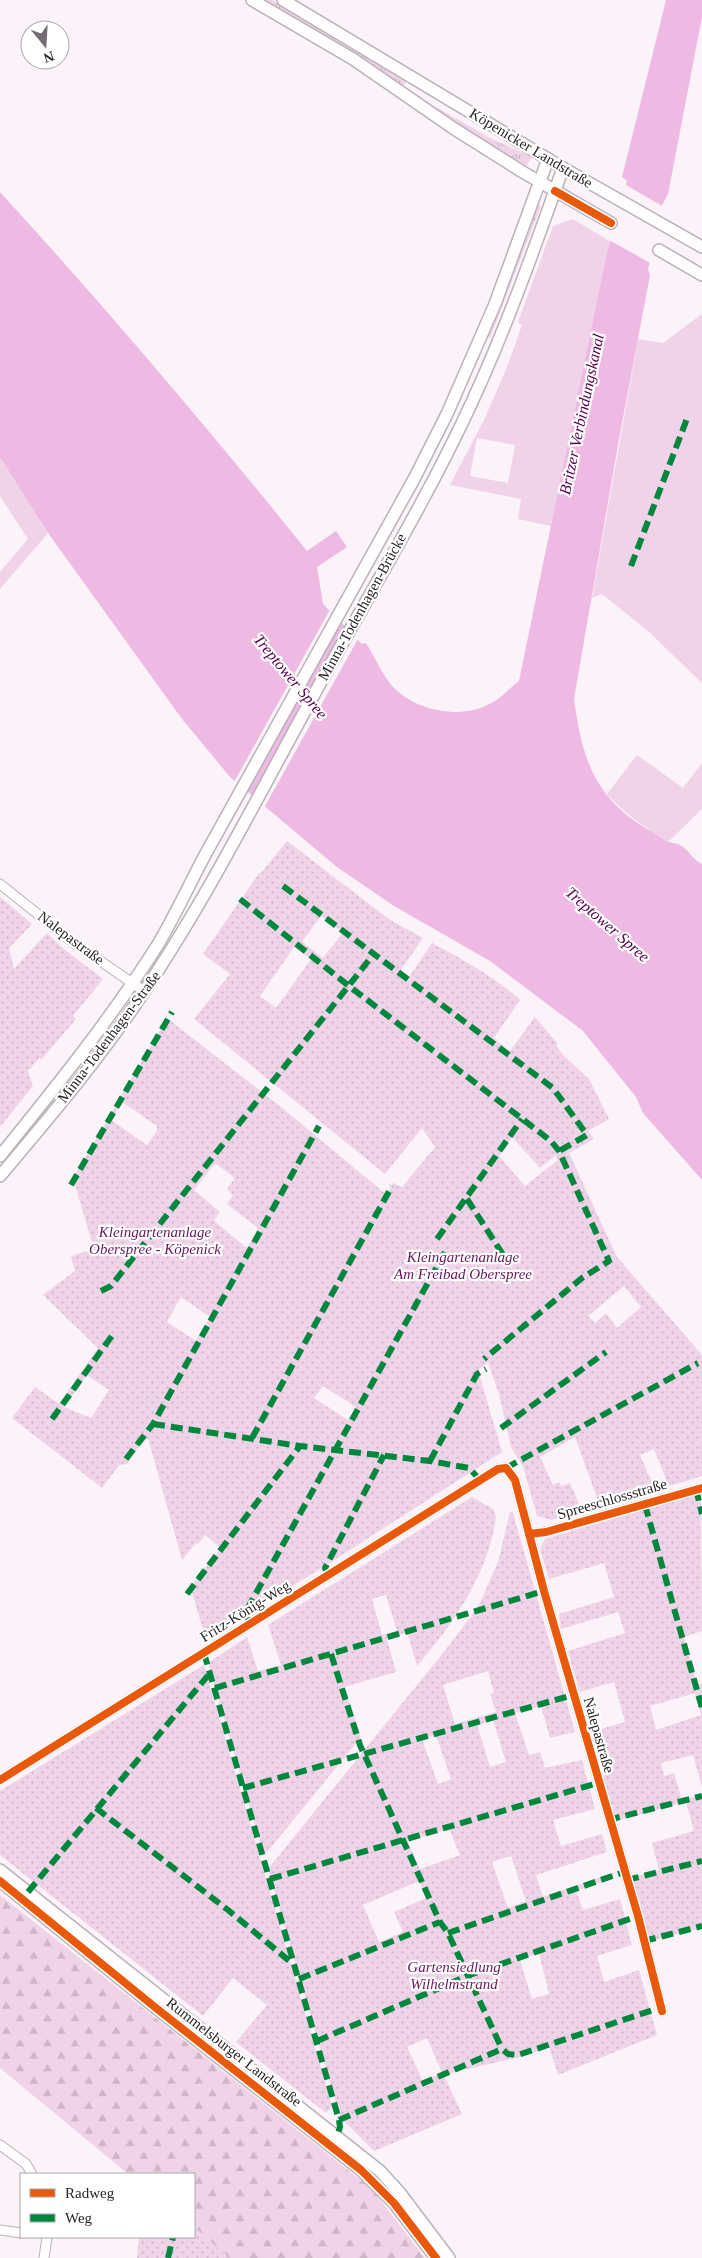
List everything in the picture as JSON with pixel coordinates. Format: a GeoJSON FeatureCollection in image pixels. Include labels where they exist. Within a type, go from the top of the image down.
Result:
{"type":"FeatureCollection","features":[{"type":"Feature","properties":{"kind":"main road","name":"Köpenicker Landstraße"},"geometry":{"type":"LineString","coordinates":[[252,0],[353,59],[453,128],[541,183],[612,223]]}},
{"type":"Feature","properties":{"kind":"main road","name":"Köpenicker Landstraße"},"geometry":{"type":"LineString","coordinates":[[283,0],[563,168],[702,247]]}},
{"type":"Feature","properties":{"kind":"main road"},"geometry":{"type":"LineString","coordinates":[[541,183],[548,159]]}},
{"type":"Feature","properties":{"kind":"main road"},"geometry":{"type":"LineString","coordinates":[[555,191],[563,168]]}},
{"type":"Feature","properties":{"kind":"main road","name":"Minna-Todenhagen-Brücke"},"geometry":{"type":"LineString","coordinates":[[205,855],[426,456],[481,339],[541,183]]}},
{"type":"Feature","properties":{"kind":"main road","name":"Minna-Todenhagen-Brücke"},"geometry":{"type":"LineString","coordinates":[[220,863],[441,464],[496,346],[555,191]]}},
{"type":"Feature","properties":{"kind":"main road"},"geometry":{"type":"LineString","coordinates":[[659,250],[702,275]]}},
{"type":"Feature","properties":{"kind":"main road","name":"Minna-Todenhagen-Straße"},"geometry":{"type":"LineString","coordinates":[[0,1156],[60,1081],[132,982],[172,920],[205,855]]}},
{"type":"Feature","properties":{"kind":"main road","name":"Minna-Todenhagen-Straße"},"geometry":{"type":"LineString","coordinates":[[0,1176],[69,1092],[130,1012],[172,948],[220,863]]}},
{"type":"Feature","properties":{"kind":"main road","name":"Rummelsburger Landstraße"},"geometry":{"type":"LineString","coordinates":[[0,1870],[380,2171],[400,2192],[449,2258]]}},
{"type":"Feature","properties":{"kind":"main road","name":"Rummelsburger Landstraße"},"geometry":{"type":"LineString","coordinates":[[0,1881],[156,2008],[361,2170],[394,2203],[436,2258]]}},
{"type":"Feature","properties":{"kind":"street","name":"Nalepastraße"},"geometry":{"type":"LineString","coordinates":[[0,884],[74,943],[144,991]]}},
{"type":"Feature","properties":{"kind":"street","name":"Nalepastraße"},"geometry":{"type":"LineString","coordinates":[[506,1468],[515,1480],[603,1802],[638,1916],[662,2011]]}},
{"type":"Feature","properties":{"kind":"street","name":"Fritz-König-Weg"},"geometry":{"type":"LineString","coordinates":[[0,1780],[498,1469],[506,1468]]}},
{"type":"Feature","properties":{"kind":"street","name":"Spreeschlossstraße"},"geometry":{"type":"LineString","coordinates":[[529,1534],[546,1532],[702,1488]]}},
{"type":"Feature","properties":{"kind":"street"},"geometry":{"type":"LineString","coordinates":[[0,2145],[26,2164],[31,2173]]}},
{"type":"Feature","properties":{"kind":"street"},"geometry":{"type":"LineString","coordinates":[[0,2230],[20,2233]]}},
{"type":"Feature","properties":{"kind":"street"},"geometry":{"type":"LineString","coordinates":[[44,2258],[47,2238]]}},
{"type":"Feature","properties":{"kind":"green space"},"geometry":{"type":"Polygon","coordinates":[[[266,0],[272,0],[406,82],[403,86],[357,55],[266,0]]]}},
{"type":"Feature","properties":{"kind":"green space"},"geometry":{"type":"Polygon","coordinates":[[[436,107],[490,138],[532,157],[526,167],[436,109],[436,107]]]}},
{"type":"Feature","properties":{"kind":"green space"},"geometry":{"type":"Polygon","coordinates":[[[538,204],[541,206],[490,338],[486,337],[538,204]]]}},
{"type":"Feature","properties":{"kind":"green space"},"geometry":{"type":"Polygon","coordinates":[[[573,219],[611,242],[606,257],[551,526],[518,519],[521,499],[450,485],[484,420],[507,367],[522,325],[518,322],[553,226],[573,219]],[[477,438],[470,476],[508,483],[515,445],[477,438]]]}},
{"type":"Feature","properties":{"kind":"green space"},"geometry":{"type":"Polygon","coordinates":[[[702,314],[702,683],[648,631],[602,594],[592,598],[638,339],[663,343],[702,314]]]}},
{"type":"Feature","properties":{"kind":"green space"},"geometry":{"type":"Polygon","coordinates":[[[0,457],[48,533],[0,589],[0,572],[28,539],[0,496],[0,457]]]}},
{"type":"Feature","properties":{"kind":"green space"},"geometry":{"type":"Polygon","coordinates":[[[637,755],[683,788],[702,763],[702,809],[668,842],[644,826],[607,794],[637,755]]]}},
{"type":"Feature","properties":{"kind":"green space","name":"Kleingartenanlage Am Freibad Oberspree"},"geometry":{"type":"Polygon","coordinates":[[[287,841],[390,920],[423,938],[400,971],[409,977],[432,943],[467,962],[500,983],[520,1000],[494,1038],[510,1051],[535,1017],[558,1044],[556,1046],[565,1057],[589,1079],[609,1119],[588,1131],[594,1139],[569,1153],[617,1257],[702,1355],[702,1476],[669,1486],[654,1449],[640,1455],[655,1490],[600,1506],[575,1437],[540,1457],[553,1485],[559,1482],[561,1486],[570,1483],[582,1511],[551,1520],[537,1516],[523,1466],[511,1447],[499,1394],[488,1362],[478,1370],[502,1452],[325,1566],[206,1639],[189,1583],[193,1584],[221,1548],[205,1535],[182,1560],[148,1438],[138,1447],[127,1464],[119,1465],[102,1488],[12,1418],[35,1387],[59,1404],[98,1348],[43,1295],[75,1271],[71,1256],[94,1249],[73,1178],[167,1018],[281,1107],[387,1195],[393,1183],[402,1187],[435,1147],[422,1128],[385,1174],[194,1019],[230,974],[203,954],[261,873],[287,841]],[[321,916],[302,942],[323,958],[343,932],[321,916]],[[294,947],[260,996],[276,1008],[311,959],[294,947]],[[122,1102],[111,1120],[147,1145],[157,1131],[157,1126],[122,1102]],[[512,1137],[499,1156],[525,1186],[558,1160],[556,1155],[540,1168],[512,1137]],[[215,1163],[194,1190],[220,1212],[214,1221],[247,1248],[258,1228],[227,1204],[233,1195],[227,1189],[235,1178],[215,1163]],[[624,1286],[588,1316],[595,1323],[606,1313],[617,1328],[641,1307],[624,1286]],[[181,1297],[167,1322],[196,1341],[210,1317],[181,1297]],[[87,1375],[64,1407],[91,1418],[109,1390],[87,1375]],[[323,1386],[314,1398],[348,1420],[356,1407],[323,1386]]]}},
{"type":"Feature","properties":{"kind":"green space"},"geometry":{"type":"Polygon","coordinates":[[[0,897],[32,924],[9,948],[14,969],[47,933],[65,950],[103,979],[73,1016],[76,1019],[41,1060],[40,1057],[28,1071],[33,1086],[0,1127],[0,897]]]}},
{"type":"Feature","properties":{"kind":"green space"},"geometry":{"type":"Polygon","coordinates":[[[701,1493],[702,1631],[684,1637],[697,1685],[702,1684],[702,1787],[693,1755],[661,1763],[664,1776],[674,1773],[682,1800],[702,1794],[702,1928],[650,1941],[618,1827],[633,1877],[659,1870],[652,1843],[694,1831],[686,1802],[616,1821],[591,1732],[625,1722],[614,1682],[580,1692],[568,1651],[625,1633],[618,1612],[561,1629],[559,1614],[614,1597],[604,1563],[549,1579],[540,1549],[545,1539],[701,1493]],[[695,1693],[650,1706],[656,1730],[701,1715],[695,1693]]]}},
{"type":"Feature","properties":{"kind":"green space"},"geometry":{"type":"Polygon","coordinates":[[[472,1497],[493,1509],[496,1517],[492,1538],[485,1558],[467,1597],[444,1633],[417,1666],[407,1632],[387,1639],[396,1672],[344,1687],[361,1737],[268,1851],[263,1853],[208,1663],[247,1637],[258,1671],[281,1665],[268,1625],[472,1497]],[[386,1595],[372,1599],[382,1635],[397,1631],[386,1595]]]}},
{"type":"Feature","properties":{"kind":"green space","name":"Gartensiedlung Wilhelmstrand"},"geometry":{"type":"Polygon","coordinates":[[[510,1512],[513,1513],[575,1732],[550,1738],[541,1706],[515,1713],[529,1755],[540,1752],[545,1768],[582,1760],[595,1809],[553,1820],[561,1846],[602,1834],[607,1852],[536,1875],[543,1897],[613,1873],[614,1878],[576,1891],[583,1910],[620,1899],[632,1945],[597,1956],[604,1982],[639,1970],[657,2035],[558,2075],[549,2047],[524,2056],[468,2069],[463,2068],[444,2076],[462,2114],[374,2151],[340,2117],[268,1869],[478,1607],[498,1562],[510,1512]],[[488,1671],[443,1685],[455,1724],[496,1712],[490,1694],[494,1693],[488,1671]],[[493,1720],[477,1725],[490,1767],[506,1762],[493,1720]],[[436,1735],[422,1739],[438,1784],[451,1779],[436,1735]],[[449,1829],[407,1841],[420,1869],[460,1855],[449,1829]],[[511,1856],[492,1862],[508,1908],[526,1901],[511,1856]],[[419,1881],[363,1905],[379,1942],[403,1932],[394,1912],[426,1898],[419,1881]],[[539,1953],[520,1960],[532,1999],[549,1994],[539,1953]],[[427,2038],[407,2047],[423,2081],[442,2073],[427,2038]]]}},
{"type":"Feature","properties":{"kind":"green space"},"geometry":{"type":"Polygon","coordinates":[[[204,1665],[332,2106],[326,2113],[236,2042],[267,2005],[233,1978],[203,2016],[0,1855],[0,1791],[204,1665]]]}},
{"type":"Feature","properties":{"kind":"green space"},"geometry":{"type":"Polygon","coordinates":[[[0,1895],[372,2189],[425,2258],[229,2258],[195,2228],[195,2173],[127,2173],[0,2068],[0,1895]]]}},
{"type":"Feature","properties":{"kind":"green space"},"geometry":{"type":"Polygon","coordinates":[[[195,2228],[229,2258],[137,2258],[139,2238],[195,2238],[195,2228]]]}},
{"type":"Feature","properties":{"kind":"water"},"geometry":{"type":"Polygon","coordinates":[[[666,0],[702,0],[702,17],[668,194],[662,205],[648,270],[650,275],[619,439],[574,699],[581,740],[594,775],[603,790],[630,818],[666,841],[683,847],[702,864],[702,1180],[643,1113],[636,1097],[583,1031],[490,961],[394,906],[337,867],[230,777],[182,719],[48,533],[0,457],[0,192],[156,369],[307,551],[336,531],[347,547],[317,567],[323,604],[362,644],[366,643],[383,673],[395,689],[417,704],[444,711],[471,711],[495,701],[519,681],[606,257],[627,181],[622,177],[666,0]]]}},
{"type":"Feature","properties":{"kind":"pier"},"geometry":{"type":"Polygon","coordinates":[[[624,184],[664,207],[652,264],[609,240],[624,184]]]}},
{"type":"Feature","properties":{"kind":"pier"},"geometry":{"type":"Polygon","coordinates":[[[331,608],[342,619],[245,793],[233,784],[331,608]]]}},
{"type":"Feature","properties":{"kind":"pier"},"geometry":{"type":"Polygon","coordinates":[[[347,625],[359,637],[264,808],[251,798],[347,625]]]}},
{"type":"Feature","properties":{"kind":"marked path"},"geometry":{"type":"LineString","coordinates":[[631,566],[688,416]]}},
{"type":"Feature","properties":{"kind":"marked path"},"geometry":{"type":"LineString","coordinates":[[283,886],[553,1088],[587,1135],[559,1151]]}},
{"type":"Feature","properties":{"kind":"marked path"},"geometry":{"type":"LineString","coordinates":[[240,899],[349,986],[551,1141],[559,1151],[609,1261],[582,1278],[484,1359]]}},
{"type":"Feature","properties":{"kind":"marked path"},"geometry":{"type":"LineString","coordinates":[[101,1291],[111,1286],[373,955]]}},
{"type":"Feature","properties":{"kind":"marked path"},"geometry":{"type":"LineString","coordinates":[[71,1185],[172,1012]]}},
{"type":"Feature","properties":{"kind":"marked path"},"geometry":{"type":"LineString","coordinates":[[437,1239],[522,1119]]}},
{"type":"Feature","properties":{"kind":"marked path"},"geometry":{"type":"LineString","coordinates":[[126,1459],[153,1424],[319,1126]]}},
{"type":"Feature","properties":{"kind":"marked path"},"geometry":{"type":"LineString","coordinates":[[252,1438],[392,1186]]}},
{"type":"Feature","properties":{"kind":"marked path"},"geometry":{"type":"LineString","coordinates":[[467,1199],[509,1264]]}},
{"type":"Feature","properties":{"kind":"marked path"},"geometry":{"type":"LineString","coordinates":[[251,1625],[245,1613],[445,1252]]}},
{"type":"Feature","properties":{"kind":"marked path"},"geometry":{"type":"LineString","coordinates":[[52,1419],[114,1333]]}},
{"type":"Feature","properties":{"kind":"marked path"},"geometry":{"type":"LineString","coordinates":[[501,1428],[606,1352]]}},
{"type":"Feature","properties":{"kind":"marked path"},"geometry":{"type":"LineString","coordinates":[[506,1468],[698,1363]]}},
{"type":"Feature","properties":{"kind":"marked path"},"geometry":{"type":"LineString","coordinates":[[430,1461],[477,1374],[486,1369]]}},
{"type":"Feature","properties":{"kind":"marked path"},"geometry":{"type":"LineString","coordinates":[[153,1424],[300,1446],[430,1461],[469,1468],[480,1480]]}},
{"type":"Feature","properties":{"kind":"marked path"},"geometry":{"type":"LineString","coordinates":[[187,1594],[300,1446]]}},
{"type":"Feature","properties":{"kind":"marked path"},"geometry":{"type":"LineString","coordinates":[[329,1575],[325,1568],[384,1455]]}},
{"type":"Feature","properties":{"kind":"marked path"},"geometry":{"type":"LineString","coordinates":[[696,1489],[702,1514]]}},
{"type":"Feature","properties":{"kind":"marked path"},"geometry":{"type":"LineString","coordinates":[[645,1505],[702,1708]]}},
{"type":"Feature","properties":{"kind":"marked path"},"geometry":{"type":"LineString","coordinates":[[215,1688],[544,1591]]}},
{"type":"Feature","properties":{"kind":"marked path"},"geometry":{"type":"LineString","coordinates":[[204,1653],[339,2120],[340,2127],[337,2137]]}},
{"type":"Feature","properties":{"kind":"marked path"},"geometry":{"type":"LineString","coordinates":[[331,1654],[360,1745],[440,1922],[448,1933],[502,2049]]}},
{"type":"Feature","properties":{"kind":"marked path"},"geometry":{"type":"LineString","coordinates":[[28,1892],[210,1673]]}},
{"type":"Feature","properties":{"kind":"marked path"},"geometry":{"type":"LineString","coordinates":[[243,1788],[573,1695]]}},
{"type":"Feature","properties":{"kind":"marked path"},"geometry":{"type":"LineString","coordinates":[[270,1879],[598,1783]]}},
{"type":"Feature","properties":{"kind":"marked path"},"geometry":{"type":"LineString","coordinates":[[608,1820],[702,1796]]}},
{"type":"Feature","properties":{"kind":"marked path"},"geometry":{"type":"LineString","coordinates":[[96,1808],[228,1910],[293,1964]]}},
{"type":"Feature","properties":{"kind":"marked path"},"geometry":{"type":"LineString","coordinates":[[627,1880],[702,1861]]}},
{"type":"Feature","properties":{"kind":"marked path"},"geometry":{"type":"LineString","coordinates":[[448,1933],[624,1872]]}},
{"type":"Feature","properties":{"kind":"marked path"},"geometry":{"type":"LineString","coordinates":[[317,2041],[467,1976],[638,1916]]}},
{"type":"Feature","properties":{"kind":"marked path"},"geometry":{"type":"LineString","coordinates":[[299,1979],[440,1922]]}},
{"type":"Feature","properties":{"kind":"marked path"},"geometry":{"type":"LineString","coordinates":[[644,1941],[702,1926]]}},
{"type":"Feature","properties":{"kind":"marked path"},"geometry":{"type":"LineString","coordinates":[[339,2120],[502,2049],[508,2054],[518,2055],[662,2007]]}},
{"type":"Feature","properties":{"kind":"marked path"},"geometry":{"type":"LineString","coordinates":[[168,2258],[173,2238]]}},
{"type":"Feature","properties":{"kind":"cycle path"},"geometry":{"type":"LineString","coordinates":[[555,191],[611,223]]}},
{"type":"Feature","properties":{"kind":"cycle path"},"geometry":{"type":"LineString","coordinates":[[0,1780],[498,1469],[506,1468],[515,1480],[544,1591],[638,1916],[662,2011]]}},
{"type":"Feature","properties":{"kind":"cycle path"},"geometry":{"type":"LineString","coordinates":[[529,1534],[546,1532],[702,1488]]}},
{"type":"Feature","properties":{"kind":"cycle path"},"geometry":{"type":"LineString","coordinates":[[0,1881],[156,2008],[361,2170],[394,2203],[436,2258]]}},
{"type":"Feature","properties":{"kind":"water label","name":"Britzer Verbindungskanal"},"geometry":{"type":"Point","coordinates":[581,414]}},
{"type":"Feature","properties":{"kind":"water label","name":"Treptower Spree"},"geometry":{"type":"Point","coordinates":[291,676]}},
{"type":"Feature","properties":{"kind":"water label","name":"Treptower Spree"},"geometry":{"type":"Point","coordinates":[608,924]}},
{"type":"Feature","properties":{"kind":"park label","name":"Kleingartenanlage Oberspree - Köpenick"},"geometry":{"type":"Point","coordinates":[155,1240]}}]}
